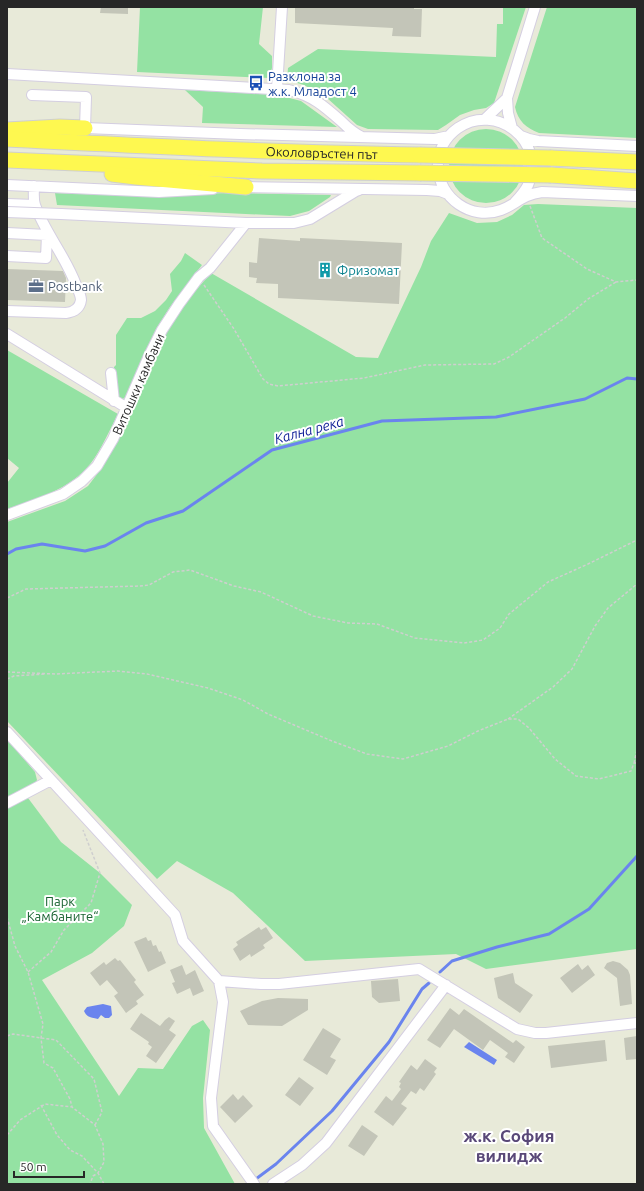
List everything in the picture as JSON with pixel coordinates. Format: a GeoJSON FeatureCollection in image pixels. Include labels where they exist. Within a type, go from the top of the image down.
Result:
{"type":"FeatureCollection","features":[{"type":"Feature","properties":{"kind":"highway"},"geometry":{"type":"LineString","coordinates":[[7,130],[60,126],[85,128]]}},
{"type":"Feature","properties":{"kind":"highway","name":"Околовръстен път"},"geometry":{"type":"LineString","coordinates":[[7,138],[284,152],[551,158],[637,162]]}},
{"type":"Feature","properties":{"kind":"highway","name":"Околовръстен път"},"geometry":{"type":"LineString","coordinates":[[7,160],[254,171],[551,175],[637,181]]}},
{"type":"Feature","properties":{"kind":"highway"},"geometry":{"type":"LineString","coordinates":[[28,161],[136,177],[246,187]]}},
{"type":"Feature","properties":{"kind":"street"},"geometry":{"type":"LineString","coordinates":[[277,88],[282,7]]}},
{"type":"Feature","properties":{"kind":"street"},"geometry":{"type":"LineString","coordinates":[[512,128],[508,114],[507,98],[535,7]]}},
{"type":"Feature","properties":{"kind":"street"},"geometry":{"type":"LineString","coordinates":[[7,74],[277,88],[302,93],[313,98],[353,132],[362,137]]}},
{"type":"Feature","properties":{"kind":"street"},"geometry":{"type":"LineString","coordinates":[[32,95],[86,97],[85,128],[435,139],[449,136]]}},
{"type":"Feature","properties":{"kind":"street"},"geometry":{"type":"LineString","coordinates":[[485,119],[490,116],[507,98]]}},
{"type":"Feature","properties":{"kind":"street"},"geometry":{"type":"LineString","coordinates":[[515,202],[528,185],[531,175],[532,164],[530,154],[521,136],[512,128],[494,120],[477,120],[462,125],[449,136],[441,150],[438,165],[440,180],[448,194],[455,202],[467,209],[484,213],[500,210],[532,193],[542,192],[637,196]]}},
{"type":"Feature","properties":{"kind":"street"},"geometry":{"type":"LineString","coordinates":[[521,136],[538,141],[637,146]]}},
{"type":"Feature","properties":{"kind":"street"},"geometry":{"type":"LineString","coordinates":[[7,185],[159,192],[246,187],[427,190],[440,191],[448,194]]}},
{"type":"Feature","properties":{"kind":"street"},"geometry":{"type":"LineString","coordinates":[[7,311],[66,314],[74,312],[80,305],[80,294],[74,278],[35,205],[34,186]]}},
{"type":"Feature","properties":{"kind":"street"},"geometry":{"type":"LineString","coordinates":[[7,212],[294,224],[326,210],[356,191],[363,189]]}},
{"type":"Feature","properties":{"kind":"street"},"geometry":{"type":"LineString","coordinates":[[7,204],[35,205]]}},
{"type":"Feature","properties":{"kind":"street","name":"Витошки камбани"},"geometry":{"type":"LineString","coordinates":[[7,515],[63,494],[82,481],[97,466],[113,439],[162,330],[199,277],[210,268],[246,223]]}},
{"type":"Feature","properties":{"kind":"street"},"geometry":{"type":"LineString","coordinates":[[7,233],[47,235],[46,258],[7,256]]}},
{"type":"Feature","properties":{"kind":"street"},"geometry":{"type":"LineString","coordinates":[[7,334],[127,408]]}},
{"type":"Feature","properties":{"kind":"street"},"geometry":{"type":"LineString","coordinates":[[111,373],[114,400]]}},
{"type":"Feature","properties":{"kind":"street"},"geometry":{"type":"LineString","coordinates":[[7,732],[175,915],[183,942],[219,981],[223,1002],[211,1098],[213,1126],[254,1184]]}},
{"type":"Feature","properties":{"kind":"street"},"geometry":{"type":"LineString","coordinates":[[7,803],[51,780]]}},
{"type":"Feature","properties":{"kind":"street"},"geometry":{"type":"LineString","coordinates":[[219,981],[279,984],[420,969],[510,1025],[527,1032],[563,1032],[637,1023]]}},
{"type":"Feature","properties":{"kind":"street"},"geometry":{"type":"LineString","coordinates":[[273,1184],[302,1165],[326,1143],[446,985]]}},
{"type":"Feature","properties":{"kind":"path"},"geometry":{"type":"LineString","coordinates":[[532,193],[530,206],[542,238],[587,269],[616,282]]}},
{"type":"Feature","properties":{"kind":"path"},"geometry":{"type":"LineString","coordinates":[[199,277],[234,329],[263,379],[269,384],[278,386],[364,378],[425,365],[494,364],[509,357],[565,318],[588,299],[616,282],[637,280]]}},
{"type":"Feature","properties":{"kind":"path"},"geometry":{"type":"LineString","coordinates":[[7,598],[26,589],[149,585],[173,572],[190,570],[234,586],[261,592],[313,616],[348,623],[377,624],[414,638],[464,643],[483,640],[500,628],[509,614],[548,582],[637,540]]}},
{"type":"Feature","properties":{"kind":"path"},"geometry":{"type":"LineString","coordinates":[[7,679],[14,676],[118,671],[134,672],[208,688],[243,700],[268,714],[360,752],[403,759],[448,746],[478,731],[508,719],[553,687],[572,669],[595,626],[608,608],[637,584]]}},
{"type":"Feature","properties":{"kind":"path"},"geometry":{"type":"LineString","coordinates":[[7,672],[56,674]]}},
{"type":"Feature","properties":{"kind":"path"},"geometry":{"type":"LineString","coordinates":[[508,719],[518,719],[529,728],[555,759],[576,776],[599,780],[632,771],[637,750]]}},
{"type":"Feature","properties":{"kind":"path"},"geometry":{"type":"LineString","coordinates":[[28,972],[51,952],[64,930],[91,903],[100,873],[82,826]]}},
{"type":"Feature","properties":{"kind":"path"},"geometry":{"type":"LineString","coordinates":[[7,917],[15,946],[28,972],[43,1024],[41,1038],[44,1063],[53,1068],[70,1099],[72,1108]]}},
{"type":"Feature","properties":{"kind":"path"},"geometry":{"type":"LineString","coordinates":[[7,1036],[13,1034],[56,1040],[94,1079],[102,1112],[95,1125]]}},
{"type":"Feature","properties":{"kind":"path"},"geometry":{"type":"LineString","coordinates":[[7,1135],[20,1120],[45,1104],[72,1108],[95,1125],[103,1144],[104,1162],[98,1173],[93,1176],[90,1184]]}},
{"type":"Feature","properties":{"kind":"path"},"geometry":{"type":"LineString","coordinates":[[41,1106],[56,1135],[70,1150],[82,1156],[98,1173],[104,1184]]}},
{"type":"Feature","properties":{"kind":"green space"},"geometry":{"type":"Polygon","coordinates":[[[140,7],[263,7],[259,44],[272,56],[272,68],[269,78],[137,72],[140,7]]]}},
{"type":"Feature","properties":{"kind":"green space"},"geometry":{"type":"Polygon","coordinates":[[[503,7],[526,7],[494,103],[486,108],[460,115],[438,130],[368,129],[357,125],[327,98],[304,85],[287,80],[288,68],[318,49],[496,57],[497,24],[503,24],[503,7]]]}},
{"type":"Feature","properties":{"kind":"green space"},"geometry":{"type":"Polygon","coordinates":[[[547,7],[637,7],[637,138],[539,133],[530,129],[520,120],[515,107],[547,7]]]}},
{"type":"Feature","properties":{"kind":"green space"},"geometry":{"type":"Polygon","coordinates":[[[185,90],[278,95],[301,101],[337,127],[202,123],[203,107],[185,90]]]}},
{"type":"Feature","properties":{"kind":"green space"},"geometry":{"type":"Polygon","coordinates":[[[486,129],[507,135],[517,145],[523,166],[517,187],[507,197],[486,203],[465,197],[455,187],[449,166],[455,145],[465,135],[486,129]]]}},
{"type":"Feature","properties":{"kind":"green space"},"geometry":{"type":"Polygon","coordinates":[[[55,193],[158,197],[224,193],[331,195],[309,211],[290,216],[57,205],[55,193]]]}},
{"type":"Feature","properties":{"kind":"green space"},"geometry":{"type":"Polygon","coordinates":[[[538,204],[637,208],[637,949],[486,969],[456,954],[305,961],[233,893],[177,861],[157,879],[7,721],[7,522],[65,501],[88,486],[101,469],[115,442],[151,359],[182,306],[211,273],[356,357],[378,358],[421,267],[431,241],[449,213],[477,223],[497,222],[512,215],[524,205],[538,204]]]}},
{"type":"Feature","properties":{"kind":"green space"},"geometry":{"type":"Polygon","coordinates":[[[185,253],[202,265],[170,307],[156,329],[126,397],[121,400],[117,400],[114,367],[116,365],[116,335],[127,318],[141,318],[155,311],[166,300],[172,291],[170,274],[181,261],[185,253]]]}},
{"type":"Feature","properties":{"kind":"green space"},"geometry":{"type":"Polygon","coordinates":[[[7,350],[118,414],[98,452],[83,472],[63,487],[53,492],[7,509],[7,483],[19,468],[7,458],[7,350]]]}},
{"type":"Feature","properties":{"kind":"green space","name":"Парк „Камбаните“"},"geometry":{"type":"Polygon","coordinates":[[[7,739],[35,772],[37,780],[28,798],[61,842],[100,873],[132,905],[124,926],[92,953],[42,980],[119,1096],[138,1068],[163,1069],[192,1026],[203,1020],[210,1030],[203,1098],[204,1128],[235,1184],[7,1184],[7,739]]]}},
{"type":"Feature","properties":{"kind":"water"},"geometry":{"type":"Polygon","coordinates":[[[103,1004],[111,1006],[112,1015],[109,1018],[105,1018],[101,1015],[98,1019],[86,1015],[84,1011],[87,1007],[103,1004]]]}},
{"type":"Feature","properties":{"kind":"water"},"geometry":{"type":"Polygon","coordinates":[[[469,1042],[497,1060],[494,1065],[464,1047],[469,1042]]]}},
{"type":"Feature","properties":{"kind":"building"},"geometry":{"type":"Polygon","coordinates":[[[101,7],[128,7],[128,14],[100,13],[101,7]]]}},
{"type":"Feature","properties":{"kind":"building"},"geometry":{"type":"Polygon","coordinates":[[[295,7],[414,7],[414,9],[422,9],[421,37],[392,36],[393,28],[295,23],[295,7]]]}},
{"type":"Feature","properties":{"kind":"building","name":"Фризомат"},"geometry":{"type":"Polygon","coordinates":[[[259,238],[300,241],[300,238],[402,243],[399,304],[278,298],[278,284],[256,283],[257,278],[249,277],[249,262],[257,263],[259,238]]]}},
{"type":"Feature","properties":{"kind":"building","name":"Postbank"},"geometry":{"type":"Polygon","coordinates":[[[7,269],[63,271],[66,278],[65,302],[7,300],[7,269]]]}},
{"type":"Feature","properties":{"kind":"building"},"geometry":{"type":"Polygon","coordinates":[[[259,927],[261,930],[266,927],[273,938],[263,945],[265,948],[251,957],[250,954],[240,961],[233,949],[238,945],[236,942],[259,927]]]}},
{"type":"Feature","properties":{"kind":"building"},"geometry":{"type":"Polygon","coordinates":[[[146,937],[148,941],[151,940],[153,946],[156,945],[159,952],[161,951],[166,963],[148,972],[134,942],[146,937]]]}},
{"type":"Feature","properties":{"kind":"building"},"geometry":{"type":"Polygon","coordinates":[[[115,958],[118,961],[120,960],[136,980],[134,982],[144,995],[136,1001],[138,1004],[126,1013],[114,996],[118,993],[107,980],[100,986],[90,973],[104,962],[106,965],[115,958]]]}},
{"type":"Feature","properties":{"kind":"building"},"geometry":{"type":"Polygon","coordinates":[[[613,961],[620,963],[628,970],[630,975],[632,1004],[620,1006],[617,978],[604,968],[607,963],[613,961]]]}},
{"type":"Feature","properties":{"kind":"building"},"geometry":{"type":"Polygon","coordinates":[[[578,964],[582,970],[588,965],[595,975],[572,993],[560,978],[578,964]]]}},
{"type":"Feature","properties":{"kind":"building"},"geometry":{"type":"Polygon","coordinates":[[[182,965],[186,975],[195,970],[204,991],[193,996],[190,988],[177,994],[172,983],[175,982],[170,970],[182,965]]]}},
{"type":"Feature","properties":{"kind":"building"},"geometry":{"type":"Polygon","coordinates":[[[513,973],[515,983],[533,995],[520,1013],[498,998],[494,978],[513,973]]]}},
{"type":"Feature","properties":{"kind":"building"},"geometry":{"type":"Polygon","coordinates":[[[398,979],[400,1001],[379,1003],[372,997],[371,981],[398,979]]]}},
{"type":"Feature","properties":{"kind":"building"},"geometry":{"type":"Polygon","coordinates":[[[278,998],[308,999],[308,1010],[282,1026],[248,1025],[240,1011],[262,1001],[278,998]]]}},
{"type":"Feature","properties":{"kind":"building"},"geometry":{"type":"Polygon","coordinates":[[[450,1008],[459,1015],[464,1009],[513,1043],[516,1040],[525,1047],[514,1063],[505,1057],[508,1053],[490,1040],[483,1050],[454,1029],[440,1048],[427,1040],[450,1008]]]}},
{"type":"Feature","properties":{"kind":"building"},"geometry":{"type":"Polygon","coordinates":[[[141,1013],[160,1026],[169,1017],[175,1021],[169,1030],[176,1035],[156,1063],[146,1056],[152,1047],[148,1044],[149,1042],[130,1029],[141,1013]]]}},
{"type":"Feature","properties":{"kind":"building"},"geometry":{"type":"Polygon","coordinates":[[[323,1028],[341,1039],[330,1057],[336,1060],[327,1075],[303,1060],[323,1028]]]}},
{"type":"Feature","properties":{"kind":"building"},"geometry":{"type":"Polygon","coordinates":[[[637,1036],[637,1059],[626,1060],[624,1038],[637,1036]]]}},
{"type":"Feature","properties":{"kind":"building"},"geometry":{"type":"Polygon","coordinates":[[[605,1040],[607,1061],[551,1068],[548,1046],[605,1040]]]}},
{"type":"Feature","properties":{"kind":"building"},"geometry":{"type":"Polygon","coordinates":[[[425,1059],[437,1068],[434,1072],[436,1074],[424,1091],[420,1088],[416,1094],[411,1091],[401,1104],[407,1108],[393,1126],[374,1112],[386,1096],[392,1101],[401,1089],[399,1087],[401,1083],[399,1082],[411,1065],[417,1070],[425,1059]]]}},
{"type":"Feature","properties":{"kind":"building"},"geometry":{"type":"Polygon","coordinates":[[[299,1077],[314,1088],[300,1106],[285,1095],[299,1077]]]}},
{"type":"Feature","properties":{"kind":"building"},"geometry":{"type":"Polygon","coordinates":[[[233,1094],[238,1100],[243,1095],[253,1106],[235,1123],[220,1107],[233,1094]]]}},
{"type":"Feature","properties":{"kind":"building"},"geometry":{"type":"Polygon","coordinates":[[[362,1125],[378,1136],[364,1156],[348,1146],[362,1125]]]}},
{"type":"Feature","properties":{"kind":"waterway","name":"Кална река"},"geometry":{"type":"LineString","coordinates":[[7,554],[16,549],[42,544],[85,551],[105,546],[146,523],[183,511],[272,450],[382,421],[496,417],[585,399],[627,378],[637,379]]}},
{"type":"Feature","properties":{"kind":"waterway"},"geometry":{"type":"LineString","coordinates":[[440,972],[452,961],[497,947],[549,934],[589,909],[637,856]]}},
{"type":"Feature","properties":{"kind":"waterway"},"geometry":{"type":"LineString","coordinates":[[253,1181],[276,1164],[332,1111],[389,1042],[422,989],[429,983]]}},
{"type":"Feature","properties":{"kind":"place","name":"Разклона за ж.к. Младост 4"},"geometry":{"type":"Point","coordinates":[256,83]}},
{"type":"Feature","properties":{"kind":"place","name":"Фризомат"},"geometry":{"type":"Point","coordinates":[325,270]}},
{"type":"Feature","properties":{"kind":"place","name":"Postbank"},"geometry":{"type":"Point","coordinates":[36,286]}},
{"type":"Feature","properties":{"kind":"district","name":"ж.к. София вилидж"},"geometry":{"type":"Point","coordinates":[509,1146]}}]}
